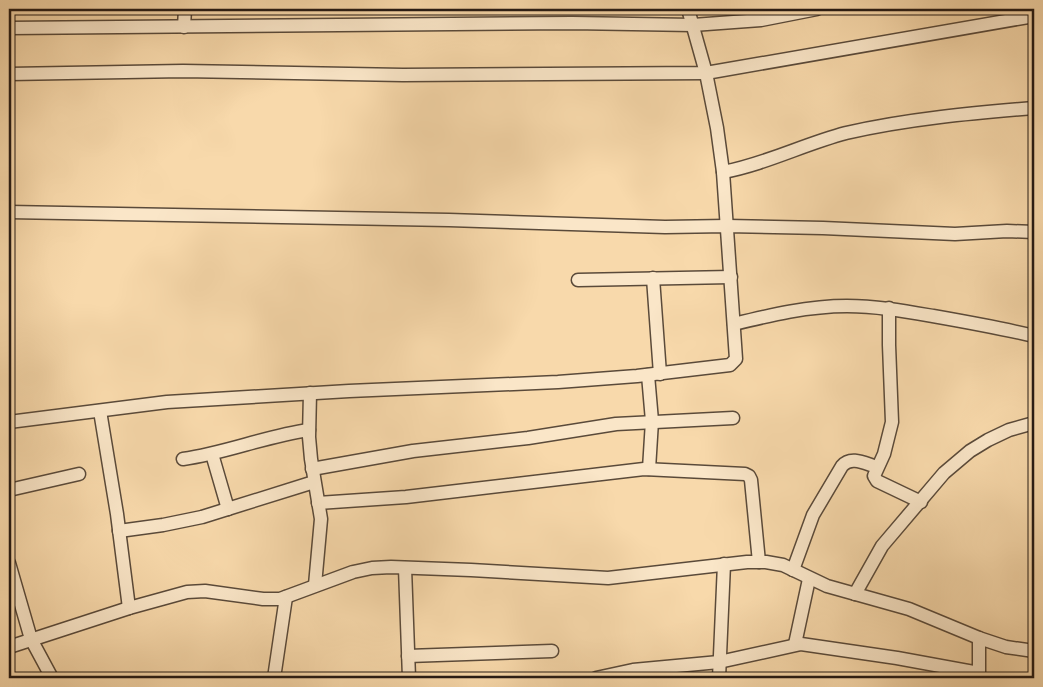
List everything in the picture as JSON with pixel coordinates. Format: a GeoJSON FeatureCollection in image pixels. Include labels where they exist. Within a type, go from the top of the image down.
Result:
{"type":"FeatureCollection","features":[{"type":"Feature","properties":{"kind":"street"},"geometry":{"type":"LineString","coordinates":[[184,27],[185,9]]}},
{"type":"Feature","properties":{"kind":"street"},"geometry":{"type":"LineString","coordinates":[[9,422],[167,402],[310,393],[499,385],[654,374],[730,365],[736,359],[723,172],[717,128],[706,73],[688,9]]}},
{"type":"Feature","properties":{"kind":"street"},"geometry":{"type":"LineString","coordinates":[[9,28],[572,23],[693,25],[761,20],[817,9]]}},
{"type":"Feature","properties":{"kind":"street"},"geometry":{"type":"LineString","coordinates":[[9,74],[183,71],[403,75],[706,73],[1034,16]]}},
{"type":"Feature","properties":{"kind":"street"},"geometry":{"type":"LineString","coordinates":[[723,172],[771,160],[844,134],[867,129],[944,117],[1034,108]]}},
{"type":"Feature","properties":{"kind":"street"},"geometry":{"type":"LineString","coordinates":[[9,212],[439,220],[665,227],[823,228],[955,234],[1007,230],[1034,232]]}},
{"type":"Feature","properties":{"kind":"street"},"geometry":{"type":"LineString","coordinates":[[578,280],[731,277]]}},
{"type":"Feature","properties":{"kind":"street"},"geometry":{"type":"LineString","coordinates":[[650,469],[654,374],[652,278]]}},
{"type":"Feature","properties":{"kind":"street"},"geometry":{"type":"LineString","coordinates":[[734,324],[771,314],[845,306],[889,308],[1034,336]]}},
{"type":"Feature","properties":{"kind":"street"},"geometry":{"type":"LineString","coordinates":[[889,308],[892,422],[884,454],[874,476],[877,481],[921,502]]}},
{"type":"Feature","properties":{"kind":"street"},"geometry":{"type":"LineString","coordinates":[[310,393],[310,430],[314,475],[321,519],[315,585]]}},
{"type":"Feature","properties":{"kind":"street"},"geometry":{"type":"LineString","coordinates":[[100,411],[129,608]]}},
{"type":"Feature","properties":{"kind":"street"},"geometry":{"type":"LineString","coordinates":[[119,531],[202,518],[314,475],[413,451],[528,438],[616,424],[733,418]]}},
{"type":"Feature","properties":{"kind":"street"},"geometry":{"type":"LineString","coordinates":[[855,594],[882,546],[944,473],[970,451],[988,440],[1009,430],[1034,423]]}},
{"type":"Feature","properties":{"kind":"street"},"geometry":{"type":"LineString","coordinates":[[183,459],[212,454],[282,433],[310,430]]}},
{"type":"Feature","properties":{"kind":"street"},"geometry":{"type":"LineString","coordinates":[[212,454],[228,509]]}},
{"type":"Feature","properties":{"kind":"street"},"geometry":{"type":"LineString","coordinates":[[793,570],[813,515],[845,462],[852,460],[877,467]]}},
{"type":"Feature","properties":{"kind":"street"},"geometry":{"type":"LineString","coordinates":[[318,503],[406,497],[622,471],[650,469],[734,472],[749,476],[758,562]]}},
{"type":"Feature","properties":{"kind":"street"},"geometry":{"type":"LineString","coordinates":[[9,490],[79,474]]}},
{"type":"Feature","properties":{"kind":"street"},"geometry":{"type":"LineString","coordinates":[[9,647],[129,608],[187,592],[205,590],[263,599],[286,597],[353,572],[372,568],[608,578],[724,564],[758,562],[783,565],[809,578],[855,594],[909,609],[978,638],[1006,647],[1034,651]]}},
{"type":"Feature","properties":{"kind":"street"},"geometry":{"type":"LineString","coordinates":[[9,563],[31,639],[52,678]]}},
{"type":"Feature","properties":{"kind":"street"},"geometry":{"type":"LineString","coordinates":[[718,678],[724,564]]}},
{"type":"Feature","properties":{"kind":"street"},"geometry":{"type":"LineString","coordinates":[[405,568],[409,678]]}},
{"type":"Feature","properties":{"kind":"street"},"geometry":{"type":"LineString","coordinates":[[795,644],[809,578]]}},
{"type":"Feature","properties":{"kind":"street"},"geometry":{"type":"LineString","coordinates":[[274,678],[286,597]]}},
{"type":"Feature","properties":{"kind":"street"},"geometry":{"type":"LineString","coordinates":[[596,678],[633,670],[719,662],[795,644],[897,658],[979,675],[978,638]]}},
{"type":"Feature","properties":{"kind":"street"},"geometry":{"type":"LineString","coordinates":[[408,656],[552,651]]}}]}
